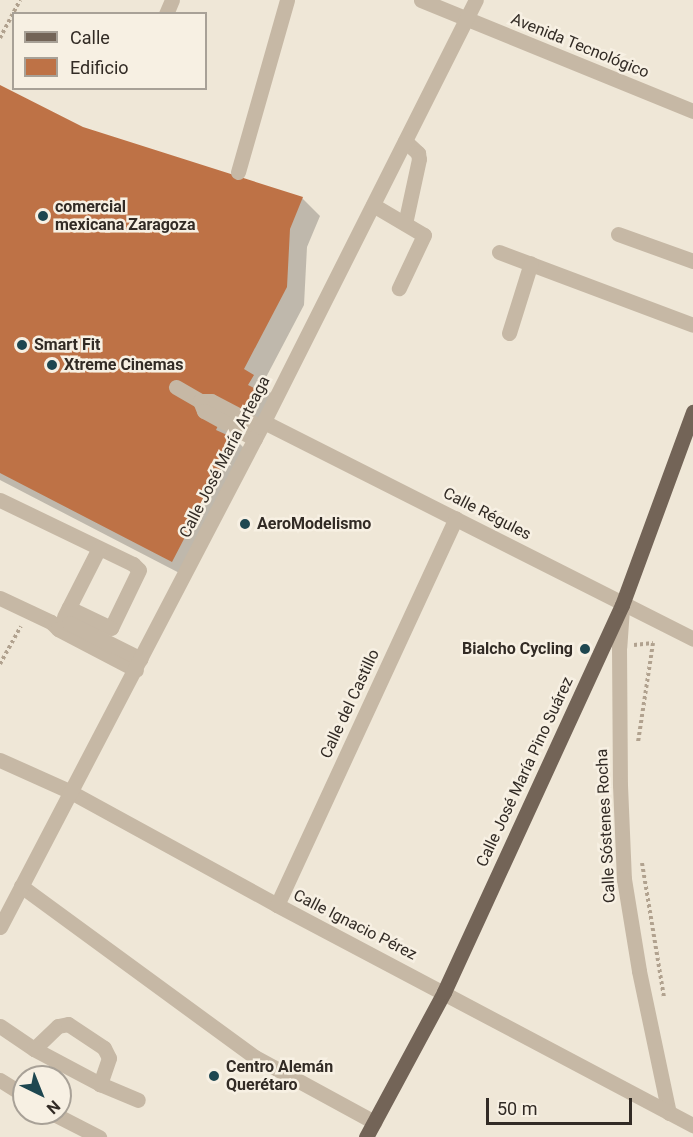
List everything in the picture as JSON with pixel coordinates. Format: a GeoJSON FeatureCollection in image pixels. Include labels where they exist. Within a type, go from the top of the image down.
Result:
{"type":"FeatureCollection","features":[{"type":"Feature","properties":{"kind":"main road","name":"Calle José María Pino Suárez"},"geometry":{"type":"LineString","coordinates":[[366,1137],[444,992],[622,605],[693,412]]}},
{"type":"Feature","properties":{"kind":"street"},"geometry":{"type":"LineString","coordinates":[[238,172],[287,0]]}},
{"type":"Feature","properties":{"kind":"street","name":"Avenida Tecnológico"},"geometry":{"type":"LineString","coordinates":[[421,0],[465,20],[693,111]]}},
{"type":"Feature","properties":{"kind":"street","name":"Calle José María Arteaga"},"geometry":{"type":"LineString","coordinates":[[0,927],[69,790],[139,665],[260,430],[476,0]]}},
{"type":"Feature","properties":{"kind":"street"},"geometry":{"type":"LineString","coordinates":[[405,141],[418,153],[419,159],[405,224]]}},
{"type":"Feature","properties":{"kind":"street"},"geometry":{"type":"LineString","coordinates":[[373,204],[424,235],[399,288]]}},
{"type":"Feature","properties":{"kind":"street"},"geometry":{"type":"LineString","coordinates":[[618,234],[693,261]]}},
{"type":"Feature","properties":{"kind":"street"},"geometry":{"type":"LineString","coordinates":[[499,252],[693,325]]}},
{"type":"Feature","properties":{"kind":"street"},"geometry":{"type":"LineString","coordinates":[[509,333],[531,263]]}},
{"type":"Feature","properties":{"kind":"street","name":"Calle Régules"},"geometry":{"type":"LineString","coordinates":[[176,387],[200,401],[204,411],[260,430],[456,518],[622,605],[693,639]]}},
{"type":"Feature","properties":{"kind":"street"},"geometry":{"type":"LineString","coordinates":[[0,501],[133,564],[139,570],[111,628],[60,620],[29,612],[1,600]]}},
{"type":"Feature","properties":{"kind":"street","name":"Calle del Castillo"},"geometry":{"type":"LineString","coordinates":[[278,905],[456,518]]}},
{"type":"Feature","properties":{"kind":"street"},"geometry":{"type":"LineString","coordinates":[[60,620],[99,548]]}},
{"type":"Feature","properties":{"kind":"street","name":"Calle Sóstenes Rocha"},"geometry":{"type":"LineString","coordinates":[[622,605],[619,647],[620,785],[624,879],[639,971],[669,1113]]}},
{"type":"Feature","properties":{"kind":"street"},"geometry":{"type":"LineString","coordinates":[[60,620],[139,665]]}},
{"type":"Feature","properties":{"kind":"street","name":"Calle Ignacio Pérez"},"geometry":{"type":"LineString","coordinates":[[0,760],[69,790],[278,905],[693,1125]]}},
{"type":"Feature","properties":{"kind":"street"},"geometry":{"type":"LineString","coordinates":[[21,886],[255,1057],[374,1122]]}},
{"type":"Feature","properties":{"kind":"street"},"geometry":{"type":"LineString","coordinates":[[34,1048],[58,1026],[68,1024],[105,1048],[110,1058],[100,1084]]}},
{"type":"Feature","properties":{"kind":"street"},"geometry":{"type":"LineString","coordinates":[[0,1026],[34,1048],[100,1084],[138,1100]]}},
{"type":"Feature","properties":{"kind":"street"},"geometry":{"type":"LineString","coordinates":[[72,1123],[99,1137]]}},
{"type":"Feature","properties":{"kind":"path"},"geometry":{"type":"LineString","coordinates":[[0,38],[12,15]]}},
{"type":"Feature","properties":{"kind":"path"},"geometry":{"type":"LineString","coordinates":[[0,664],[29,612]]}},
{"type":"Feature","properties":{"kind":"path"},"geometry":{"type":"LineString","coordinates":[[619,647],[653,643],[638,747]]}},
{"type":"Feature","properties":{"kind":"path"},"geometry":{"type":"LineString","coordinates":[[641,857],[665,1006]]}},
{"type":"Feature","properties":{"kind":"building"},"geometry":{"type":"Polygon","coordinates":[[[0,85],[83,127],[303,197],[290,229],[287,287],[244,369],[254,375],[248,385],[258,390],[245,414],[227,406],[216,430],[236,439],[172,562],[0,473],[0,85]]]}},
{"type":"Feature","properties":{"kind":"place","name":"comercial mexicana Zaragoza"},"geometry":{"type":"Point","coordinates":[43,216]}},
{"type":"Feature","properties":{"kind":"place","name":"Smart Fit"},"geometry":{"type":"Point","coordinates":[22,345]}},
{"type":"Feature","properties":{"kind":"place","name":"Xtreme Cinemas"},"geometry":{"type":"Point","coordinates":[52,365]}},
{"type":"Feature","properties":{"kind":"place","name":"AeroModelismo"},"geometry":{"type":"Point","coordinates":[245,524]}},
{"type":"Feature","properties":{"kind":"place","name":"Bialcho Cycling"},"geometry":{"type":"Point","coordinates":[585,649]}},
{"type":"Feature","properties":{"kind":"place","name":"Centro Alemán Querétaro"},"geometry":{"type":"Point","coordinates":[214,1076]}}]}
